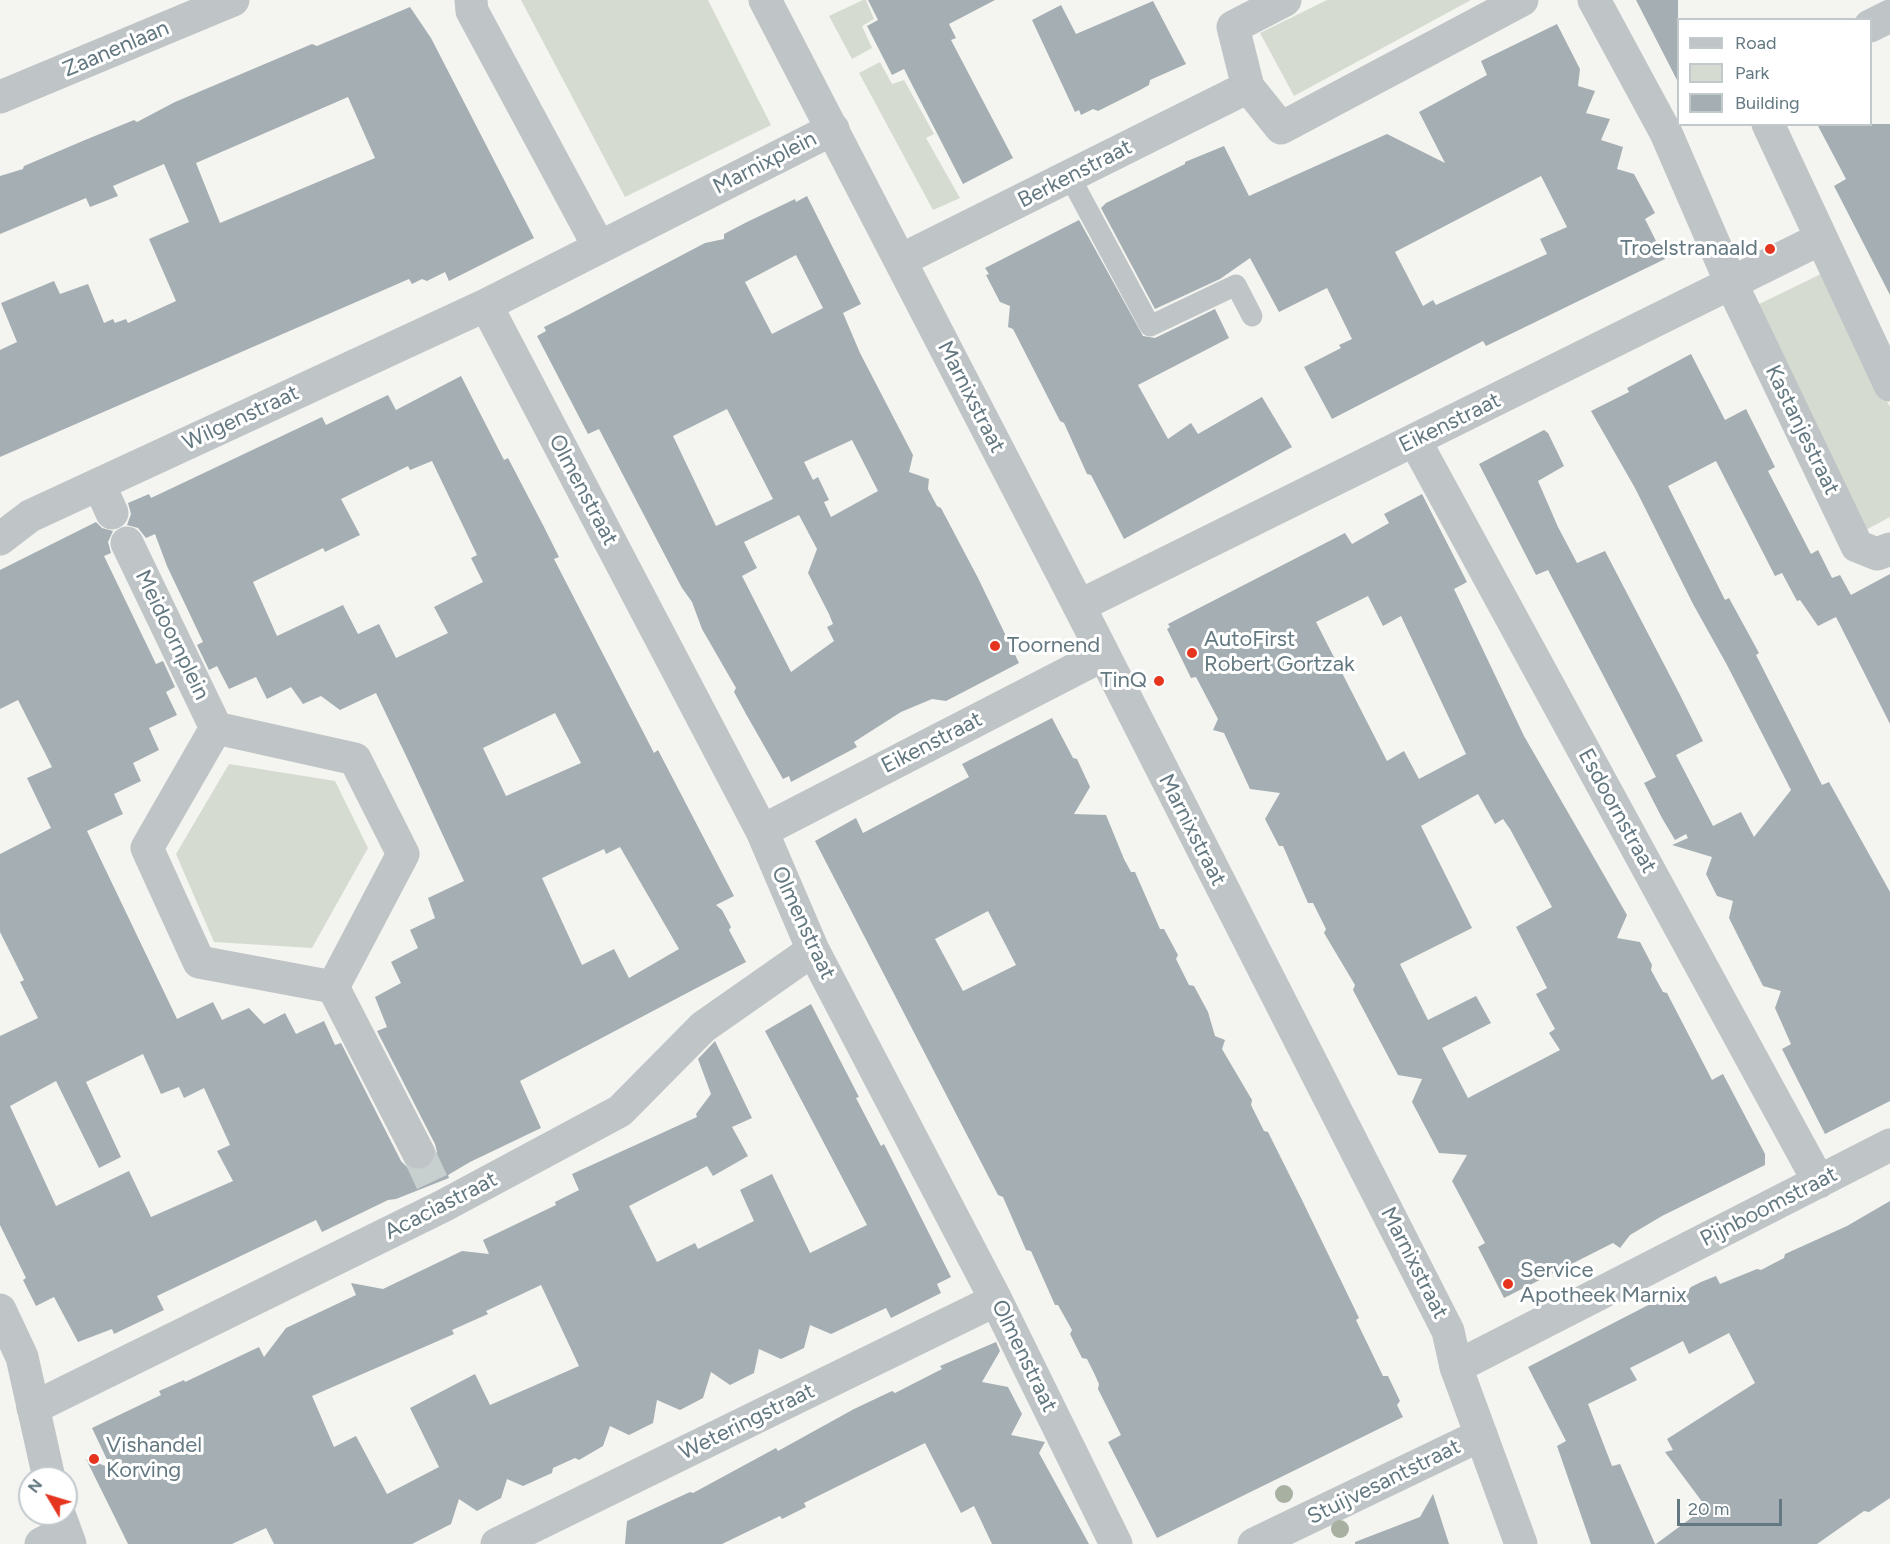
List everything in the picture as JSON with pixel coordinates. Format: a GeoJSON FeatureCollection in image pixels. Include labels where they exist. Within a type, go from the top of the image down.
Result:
{"type":"FeatureCollection","features":[{"type":"Feature","properties":{"kind":"street","name":"Zaanenlaan"},"geometry":{"type":"LineString","coordinates":[[0,97],[233,0]]}},
{"type":"Feature","properties":{"kind":"street"},"geometry":{"type":"LineString","coordinates":[[471,0],[472,12],[599,247]]}},
{"type":"Feature","properties":{"kind":"street","name":"Marnixplein"},"geometry":{"type":"LineString","coordinates":[[486,305],[833,129],[765,0]]}},
{"type":"Feature","properties":{"kind":"street"},"geometry":{"type":"LineString","coordinates":[[1285,0],[1233,27],[1248,87],[1281,128],[1522,0]]}},
{"type":"Feature","properties":{"kind":"street","name":"Kastanjestraat"},"geometry":{"type":"LineString","coordinates":[[1594,0],[1674,129],[1731,283],[1857,546],[1877,554],[1890,549]]}},
{"type":"Feature","properties":{"kind":"street"},"geometry":{"type":"LineString","coordinates":[[1872,25],[1890,16]]}},
{"type":"Feature","properties":{"kind":"street","name":"Berkenstraat"},"geometry":{"type":"LineString","coordinates":[[901,261],[1248,87]]}},
{"type":"Feature","properties":{"kind":"street"},"geometry":{"type":"LineString","coordinates":[[1769,126],[1890,385]]}},
{"type":"Feature","properties":{"kind":"street","name":"Marnixstraat"},"geometry":{"type":"LineString","coordinates":[[833,129],[1448,1331],[1456,1366],[1521,1544]]}},
{"type":"Feature","properties":{"kind":"street","name":"Eikenstraat"},"geometry":{"type":"LineString","coordinates":[[1079,606],[1820,239]]}},
{"type":"Feature","properties":{"kind":"street","name":"Wilgenstraat"},"geometry":{"type":"LineString","coordinates":[[0,539],[30,516],[486,305]]}},
{"type":"Feature","properties":{"kind":"street","name":"Olmenstraat"},"geometry":{"type":"LineString","coordinates":[[486,305],[762,831],[813,950],[996,1300],[1116,1544]]}},
{"type":"Feature","properties":{"kind":"street","name":"Esdoornstraat"},"geometry":{"type":"LineString","coordinates":[[1415,441],[1819,1182]]}},
{"type":"Feature","properties":{"kind":"street"},"geometry":{"type":"LineString","coordinates":[[99,484],[112,513]]}},
{"type":"Feature","properties":{"kind":"street","name":"Meidoornplein"},"geometry":{"type":"LineString","coordinates":[[127,543],[216,728]]}},
{"type":"Feature","properties":{"kind":"street","name":"Eikenstraat"},"geometry":{"type":"LineString","coordinates":[[762,831],[1103,655]]}},
{"type":"Feature","properties":{"kind":"street","name":"Meidoornplein"},"geometry":{"type":"LineString","coordinates":[[216,728],[355,759],[403,854],[333,987],[199,962],[147,848],[216,728]]}},
{"type":"Feature","properties":{"kind":"street","name":"Acaciastraat"},"geometry":{"type":"LineString","coordinates":[[33,1408],[438,1194],[620,1111],[703,1027],[813,950]]}},
{"type":"Feature","properties":{"kind":"street"},"geometry":{"type":"LineString","coordinates":[[333,987],[418,1152]]}},
{"type":"Feature","properties":{"kind":"street","name":"Pijnboomstraat"},"geometry":{"type":"LineString","coordinates":[[1456,1366],[1890,1145]]}},
{"type":"Feature","properties":{"kind":"street","name":"Weteringstraat"},"geometry":{"type":"LineString","coordinates":[[497,1544],[996,1300]]}},
{"type":"Feature","properties":{"kind":"street"},"geometry":{"type":"LineString","coordinates":[[0,1310],[22,1357],[44,1463]]}},
{"type":"Feature","properties":{"kind":"street","name":"Stuijvesantstraat"},"geometry":{"type":"LineString","coordinates":[[1254,1544],[1481,1435]]}},
{"type":"Feature","properties":{"kind":"lane"},"geometry":{"type":"LineString","coordinates":[[1070,177],[1150,326],[1236,285],[1252,316]]}},
{"type":"Feature","properties":{"kind":"green space"},"geometry":{"type":"Polygon","coordinates":[[[521,0],[708,0],[771,125],[625,197],[521,0]]]}},
{"type":"Feature","properties":{"kind":"green space"},"geometry":{"type":"Polygon","coordinates":[[[866,0],[874,19],[862,26],[872,48],[852,59],[829,16],[866,0]]]}},
{"type":"Feature","properties":{"kind":"green space"},"geometry":{"type":"Polygon","coordinates":[[[1327,0],[1471,0],[1294,96],[1260,33],[1327,0]]]}},
{"type":"Feature","properties":{"kind":"green space"},"geometry":{"type":"Polygon","coordinates":[[[880,62],[892,84],[904,80],[934,134],[926,138],[960,198],[933,210],[859,73],[880,62]]]}},
{"type":"Feature","properties":{"kind":"green space"},"geometry":{"type":"Polygon","coordinates":[[[1823,273],[1890,407],[1890,517],[1860,533],[1753,307],[1823,273]]]}},
{"type":"Feature","properties":{"kind":"green space"},"geometry":{"type":"Polygon","coordinates":[[[229,764],[335,781],[368,848],[312,948],[214,942],[176,854],[229,764]]]}},
{"type":"Feature","properties":{"kind":"building"},"geometry":{"type":"Polygon","coordinates":[[[868,0],[995,0],[949,24],[956,38],[951,40],[1013,158],[963,184],[904,69],[892,75],[867,26],[878,20],[868,0]]]}},
{"type":"Feature","properties":{"kind":"building"},"geometry":{"type":"Polygon","coordinates":[[[1636,0],[1678,0],[1677,80],[1636,0]]]}},
{"type":"Feature","properties":{"kind":"building"},"geometry":{"type":"Polygon","coordinates":[[[1153,1],[1186,64],[1150,80],[1149,85],[1098,111],[1093,109],[1081,115],[1079,110],[1075,112],[1032,20],[1061,5],[1076,34],[1153,1]]]}},
{"type":"Feature","properties":{"kind":"building"},"geometry":{"type":"Polygon","coordinates":[[[410,7],[431,38],[534,238],[449,281],[445,272],[427,281],[422,279],[412,284],[409,279],[0,457],[0,350],[17,342],[1,303],[54,281],[60,294],[88,284],[104,323],[113,319],[115,323],[126,319],[128,323],[176,301],[149,239],[189,222],[164,164],[113,186],[118,196],[90,207],[86,198],[0,234],[0,176],[23,169],[24,166],[134,120],[137,122],[175,102],[312,44],[317,46],[410,7]],[[348,97],[196,163],[220,223],[375,158],[348,97]]]}},
{"type":"Feature","properties":{"kind":"building"},"geometry":{"type":"Polygon","coordinates":[[[1557,24],[1580,69],[1578,86],[1595,91],[1586,113],[1610,119],[1601,140],[1623,147],[1617,169],[1634,174],[1655,213],[1645,219],[1665,259],[1486,346],[1483,341],[1332,419],[1304,367],[1341,348],[1339,345],[1352,339],[1327,288],[1279,312],[1250,258],[1220,279],[1155,309],[1101,208],[1106,203],[1185,162],[1224,146],[1249,196],[1387,134],[1445,163],[1419,112],[1487,75],[1481,61],[1557,24]],[[1541,176],[1395,252],[1423,306],[1433,300],[1436,305],[1547,254],[1540,239],[1567,227],[1541,176]]]}},
{"type":"Feature","properties":{"kind":"building"},"geometry":{"type":"Polygon","coordinates":[[[1890,124],[1890,295],[1834,186],[1846,179],[1818,126],[1890,124]]]}},
{"type":"Feature","properties":{"kind":"building"},"geometry":{"type":"Polygon","coordinates":[[[807,196],[861,304],[843,313],[860,353],[913,455],[909,472],[929,479],[928,489],[937,506],[941,508],[978,578],[1019,663],[946,701],[932,699],[901,712],[854,742],[857,747],[791,782],[789,776],[783,779],[734,692],[736,688],[702,629],[692,602],[682,588],[599,429],[588,434],[537,336],[546,331],[544,327],[705,243],[724,239],[724,234],[747,222],[795,199],[796,202],[807,196]],[[796,255],[745,282],[772,334],[823,308],[796,255]],[[727,409],[673,436],[716,526],[773,499],[727,409]],[[852,440],[804,462],[813,480],[818,477],[829,500],[824,502],[831,517],[878,491],[852,440]],[[799,515],[744,542],[757,568],[742,576],[791,672],[834,641],[827,627],[833,624],[808,573],[817,549],[799,515]]]}},
{"type":"Feature","properties":{"kind":"building"},"geometry":{"type":"Polygon","coordinates":[[[1079,220],[1143,336],[1155,338],[1215,309],[1229,338],[1138,385],[1168,439],[1191,423],[1198,434],[1262,397],[1292,447],[1124,539],[1091,475],[1087,474],[1064,423],[1060,421],[1013,329],[1008,327],[1010,306],[1000,302],[986,275],[989,274],[985,268],[1079,220]]]}},
{"type":"Feature","properties":{"kind":"building"},"geometry":{"type":"Polygon","coordinates":[[[1691,354],[1725,420],[1746,409],[1775,467],[1768,471],[1811,554],[1818,550],[1832,578],[1840,575],[1851,595],[1890,574],[1890,724],[1836,617],[1818,626],[1800,600],[1797,601],[1782,573],[1775,576],[1716,461],[1668,486],[1725,600],[1729,598],[1759,653],[1756,655],[1822,785],[1829,782],[1890,892],[1890,1101],[1825,1134],[1782,1049],[1791,1044],[1775,1008],[1781,991],[1763,986],[1729,918],[1733,901],[1717,896],[1706,874],[1712,857],[1672,845],[1688,838],[1686,834],[1675,840],[1662,818],[1644,783],[1656,777],[1548,570],[1536,575],[1479,464],[1544,430],[1548,433],[1564,466],[1538,481],[1558,527],[1577,563],[1605,551],[1679,693],[1703,741],[1676,755],[1713,826],[1741,812],[1754,837],[1791,790],[1635,488],[1591,411],[1629,392],[1627,388],[1691,354]]]}},
{"type":"Feature","properties":{"kind":"building"},"geometry":{"type":"Polygon","coordinates":[[[461,376],[504,460],[508,458],[544,527],[559,557],[554,559],[654,753],[658,750],[734,896],[716,905],[722,910],[731,927],[729,930],[746,962],[520,1081],[541,1128],[470,1162],[448,1175],[449,1178],[388,1200],[322,1232],[316,1220],[157,1296],[164,1310],[114,1334],[112,1329],[78,1342],[54,1297],[36,1306],[23,1280],[26,1278],[0,1225],[0,1036],[38,1018],[20,982],[24,980],[0,932],[0,854],[51,828],[27,778],[52,767],[18,700],[0,709],[0,570],[96,522],[102,528],[113,531],[108,542],[111,553],[104,556],[156,664],[163,661],[175,687],[166,692],[177,715],[149,728],[159,750],[133,763],[141,781],[114,794],[123,814],[87,831],[177,1019],[213,1002],[222,1020],[249,1008],[264,1024],[285,1013],[296,1034],[324,1021],[335,1045],[341,1043],[401,1161],[408,1168],[417,1171],[426,1169],[434,1162],[437,1152],[435,1144],[377,1031],[387,1027],[375,997],[401,983],[391,962],[418,948],[410,930],[435,918],[428,898],[464,881],[409,762],[376,693],[340,710],[321,696],[303,704],[291,687],[267,699],[256,677],[229,689],[217,666],[209,670],[197,645],[203,642],[167,566],[155,534],[146,538],[138,528],[127,525],[131,514],[128,503],[149,494],[151,498],[322,417],[326,425],[388,395],[396,410],[461,376]],[[432,461],[410,470],[408,466],[341,499],[360,535],[325,552],[323,548],[253,582],[277,636],[343,605],[358,634],[379,624],[396,658],[448,633],[434,607],[483,582],[471,558],[477,555],[432,461]],[[555,713],[483,748],[506,796],[581,763],[555,713]],[[620,847],[606,854],[604,849],[542,878],[582,965],[614,949],[629,978],[679,949],[620,847]],[[143,1054],[86,1082],[121,1157],[99,1168],[56,1081],[10,1106],[56,1206],[129,1171],[151,1217],[233,1181],[217,1151],[230,1145],[204,1088],[184,1098],[179,1087],[161,1094],[143,1054]]]}},
{"type":"Feature","properties":{"kind":"building"},"geometry":{"type":"Polygon","coordinates":[[[1422,494],[1467,582],[1454,589],[1524,736],[1627,915],[1617,938],[1640,942],[1652,965],[1651,970],[1663,992],[1667,993],[1712,1080],[1723,1074],[1765,1154],[1765,1165],[1662,1216],[1630,1235],[1620,1248],[1613,1243],[1504,1298],[1478,1247],[1485,1243],[1452,1181],[1467,1155],[1439,1153],[1412,1102],[1422,1079],[1398,1075],[1353,990],[1355,985],[1324,933],[1326,929],[1313,903],[1308,903],[1283,846],[1279,846],[1265,819],[1280,793],[1250,789],[1224,733],[1213,730],[1218,719],[1196,677],[1191,678],[1167,629],[1170,627],[1168,624],[1345,533],[1352,544],[1389,523],[1384,514],[1422,494]],[[1368,596],[1316,622],[1387,761],[1404,751],[1419,779],[1466,754],[1401,616],[1383,626],[1368,596]],[[1478,794],[1421,826],[1472,928],[1400,964],[1428,1020],[1476,996],[1491,1023],[1442,1048],[1468,1098],[1560,1050],[1549,1033],[1555,1029],[1536,994],[1547,988],[1516,927],[1552,907],[1510,829],[1503,819],[1495,824],[1478,794]]]}},
{"type":"Feature","properties":{"kind":"building"},"geometry":{"type":"Polygon","coordinates":[[[1052,718],[1073,758],[1077,759],[1090,787],[1074,814],[1106,815],[1124,859],[1131,872],[1135,872],[1160,929],[1164,929],[1178,955],[1176,959],[1189,985],[1194,986],[1208,1012],[1215,1036],[1225,1040],[1222,1049],[1252,1100],[1251,1105],[1264,1131],[1268,1132],[1302,1200],[1359,1318],[1356,1320],[1383,1376],[1388,1376],[1400,1401],[1397,1405],[1403,1417],[1157,1538],[1108,1442],[1121,1435],[1098,1389],[1099,1384],[1094,1373],[1087,1359],[1082,1358],[1070,1334],[1072,1330],[1058,1305],[1055,1305],[1031,1251],[1026,1250],[1003,1197],[998,1195],[815,841],[856,818],[863,833],[969,777],[962,764],[1052,718]],[[988,911],[935,939],[963,991],[1016,965],[988,911]]]}},
{"type":"Feature","properties":{"kind":"building"},"geometry":{"type":"Polygon","coordinates":[[[811,1004],[859,1097],[856,1098],[881,1146],[884,1144],[951,1277],[937,1284],[941,1293],[891,1318],[886,1308],[831,1334],[810,1325],[804,1348],[781,1359],[759,1349],[754,1373],[730,1385],[711,1372],[703,1398],[680,1410],[657,1400],[653,1423],[629,1435],[610,1426],[603,1446],[579,1460],[575,1458],[553,1468],[552,1473],[523,1486],[507,1479],[501,1498],[477,1511],[459,1499],[451,1524],[412,1544],[274,1544],[266,1528],[232,1544],[128,1544],[86,1459],[111,1468],[92,1428],[161,1395],[159,1391],[184,1380],[185,1382],[259,1347],[264,1357],[286,1328],[356,1295],[351,1283],[383,1289],[462,1251],[489,1254],[483,1240],[556,1205],[555,1202],[579,1190],[572,1174],[697,1117],[696,1114],[711,1094],[698,1059],[715,1041],[752,1118],[732,1127],[748,1156],[713,1176],[707,1166],[629,1206],[657,1262],[695,1243],[698,1249],[754,1221],[740,1190],[772,1174],[810,1253],[867,1225],[765,1031],[811,1004]],[[541,1285],[486,1311],[488,1314],[452,1330],[454,1334],[312,1396],[334,1447],[356,1436],[387,1494],[439,1467],[410,1408],[475,1374],[490,1405],[579,1366],[541,1285]]]}},
{"type":"Feature","properties":{"kind":"building"},"geometry":{"type":"Polygon","coordinates":[[[1890,1201],[1890,1498],[1869,1512],[1864,1511],[1817,1544],[1656,1544],[1706,1507],[1665,1452],[1673,1450],[1667,1439],[1755,1383],[1729,1333],[1689,1354],[1683,1341],[1630,1368],[1637,1380],[1588,1404],[1612,1466],[1620,1464],[1655,1544],[1591,1544],[1557,1446],[1566,1441],[1528,1367],[1674,1293],[1684,1296],[1691,1287],[1716,1276],[1720,1284],[1757,1269],[1761,1270],[1784,1258],[1785,1254],[1847,1226],[1890,1201]]]}},
{"type":"Feature","properties":{"kind":"building"},"geometry":{"type":"Polygon","coordinates":[[[996,1342],[1000,1351],[982,1382],[1008,1387],[1022,1414],[1011,1435],[1045,1442],[1039,1453],[1089,1544],[992,1544],[974,1506],[961,1513],[925,1443],[804,1503],[806,1507],[782,1519],[780,1516],[722,1544],[625,1544],[627,1521],[690,1492],[693,1493],[776,1448],[778,1451],[854,1409],[892,1391],[895,1393],[942,1369],[940,1366],[996,1342]]]}},
{"type":"Feature","properties":{"kind":"building"},"geometry":{"type":"Polygon","coordinates":[[[1433,1494],[1449,1544],[1355,1544],[1355,1542],[1420,1517],[1433,1494]]]}},
{"type":"Feature","properties":{"kind":"tunnel"},"geometry":{"type":"LineString","coordinates":[[418,1152],[432,1182]]}},
{"type":"Feature","properties":{"kind":"place","name":"Troelstranaald"},"geometry":{"type":"Point","coordinates":[1770,249]}},
{"type":"Feature","properties":{"kind":"place","name":"Toornend"},"geometry":{"type":"Point","coordinates":[995,646]}},
{"type":"Feature","properties":{"kind":"place","name":"AutoFirst Robert Gortzak"},"geometry":{"type":"Point","coordinates":[1192,653]}},
{"type":"Feature","properties":{"kind":"place","name":"TinQ"},"geometry":{"type":"Point","coordinates":[1159,681]}},
{"type":"Feature","properties":{"kind":"place","name":"Service Apotheek Marnix"},"geometry":{"type":"Point","coordinates":[1508,1284]}},
{"type":"Feature","properties":{"kind":"place","name":"Vishandel Korving"},"geometry":{"type":"Point","coordinates":[94,1459]}}]}
